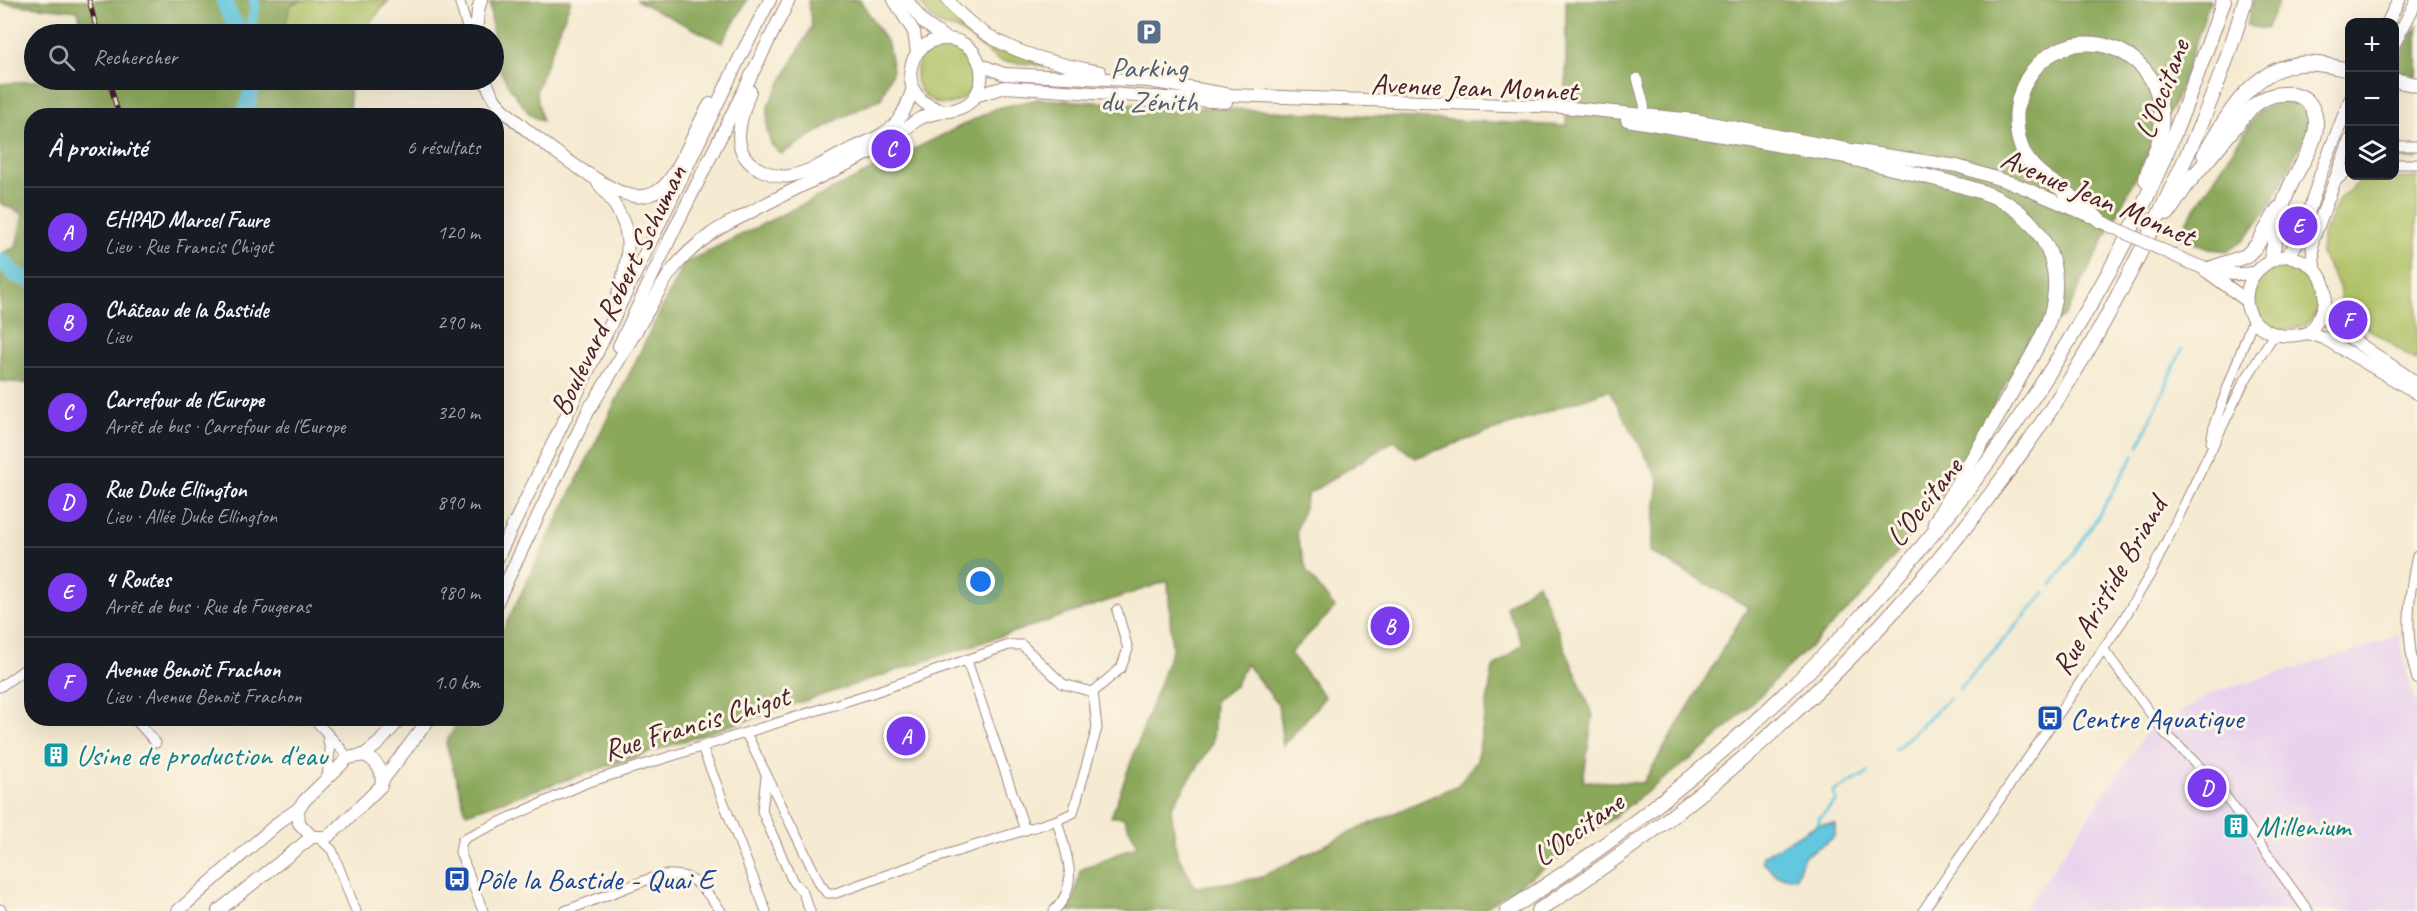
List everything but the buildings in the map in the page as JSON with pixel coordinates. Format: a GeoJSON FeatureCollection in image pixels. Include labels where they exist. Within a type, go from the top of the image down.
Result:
{"type":"FeatureCollection","features":[{"type":"Feature","properties":{"kind":"highway","name":"L'Occitane"},"geometry":{"type":"LineString","coordinates":[[1507,911],[1593,855],[1743,735],[1819,663],[1917,556],[1967,494],[2037,393],[2112,267],[2172,139],[2224,0]]}},
{"type":"Feature","properties":{"kind":"highway","name":"L'Occitane"},"geometry":{"type":"LineString","coordinates":[[1538,911],[1624,852],[1712,785],[1800,706],[1877,629],[1956,538],[2001,481],[2085,355],[2139,255],[2190,148],[2220,74],[2245,0]]}},
{"type":"Feature","properties":{"kind":"highway"},"geometry":{"type":"LineString","coordinates":[[2102,222],[2042,175],[2026,157],[2020,143],[2015,119],[2019,92],[2026,77],[2039,62],[2057,51],[2081,44],[2106,45],[2128,55],[2143,68],[2157,90],[2162,119],[2157,148],[2146,175],[2142,206]]}},
{"type":"Feature","properties":{"kind":"highway"},"geometry":{"type":"LineString","coordinates":[[2139,255],[2189,182],[2240,98],[2260,78],[2288,67],[2316,64],[2345,69]]}},
{"type":"Feature","properties":{"kind":"highway"},"geometry":{"type":"LineString","coordinates":[[2399,81],[2417,85]]}},
{"type":"Feature","properties":{"kind":"highway"},"geometry":{"type":"LineString","coordinates":[[2189,182],[2250,109],[2262,99],[2278,93],[2298,94],[2309,103],[2317,117],[2316,134],[2288,191],[2257,245],[2246,256],[2206,270]]}},
{"type":"Feature","properties":{"kind":"highway"},"geometry":{"type":"LineString","coordinates":[[1851,158],[1960,186],[1994,196],[2007,203],[2036,226],[2048,248],[2056,272],[2054,300],[2043,336],[1917,556]]}},
{"type":"Feature","properties":{"kind":"highway"},"geometry":{"type":"LineString","coordinates":[[2271,259],[2288,191]]}},
{"type":"Feature","properties":{"kind":"main road"},"geometry":{"type":"LineString","coordinates":[[477,24],[481,0]]}},
{"type":"Feature","properties":{"kind":"main road","name":"Boulevard Robert Schuman"},"geometry":{"type":"LineString","coordinates":[[504,544],[741,55],[770,0]]}},
{"type":"Feature","properties":{"kind":"main road","name":"Boulevard Robert Schuman"},"geometry":{"type":"LineString","coordinates":[[504,587],[675,228],[789,0]]}},
{"type":"Feature","properties":{"kind":"main road"},"geometry":{"type":"LineString","coordinates":[[894,0],[914,32],[917,53],[910,70],[913,88],[925,105],[945,111]]}},
{"type":"Feature","properties":{"kind":"main road"},"geometry":{"type":"LineString","coordinates":[[907,0],[924,23],[947,39]]}},
{"type":"Feature","properties":{"kind":"main road"},"geometry":{"type":"LineString","coordinates":[[948,0],[955,9],[993,39],[1030,57],[1149,81]]}},
{"type":"Feature","properties":{"kind":"main road"},"geometry":{"type":"LineString","coordinates":[[2390,18],[2399,0]]}},
{"type":"Feature","properties":{"kind":"main road"},"geometry":{"type":"LineString","coordinates":[[2399,34],[2417,0]]}},
{"type":"Feature","properties":{"kind":"main road"},"geometry":{"type":"LineString","coordinates":[[588,412],[674,268],[708,236],[769,202],[891,141],[919,118],[962,107],[975,96],[982,76],[981,65],[968,46],[947,39],[931,43],[917,53]]}},
{"type":"Feature","properties":{"kind":"main road"},"geometry":{"type":"LineString","coordinates":[[766,46],[739,124],[738,138],[742,153],[754,166],[772,175],[788,176],[805,172],[882,134],[896,123],[906,107],[913,88]]}},
{"type":"Feature","properties":{"kind":"main road"},"geometry":{"type":"LineString","coordinates":[[504,109],[519,124],[592,176],[627,195],[644,197],[665,186],[671,180],[699,120],[741,55]]}},
{"type":"Feature","properties":{"kind":"main road","name":"Avenue Jean Monnet"},"geometry":{"type":"LineString","coordinates":[[981,65],[1004,74],[1149,81],[1231,95],[1542,106],[1645,113],[1695,120],[1851,150],[1957,166],[2059,201],[2206,270],[2232,276],[2254,273]]}},
{"type":"Feature","properties":{"kind":"main road","name":"Avenue Jean Monnet"},"geometry":{"type":"LineString","coordinates":[[975,96],[1005,87],[1368,109],[1602,117],[1695,130],[1933,171],[1969,172]]}},
{"type":"Feature","properties":{"kind":"main road"},"geometry":{"type":"LineString","coordinates":[[490,90],[495,100],[503,108]]}},
{"type":"Feature","properties":{"kind":"main road"},"geometry":{"type":"LineString","coordinates":[[2286,256],[2300,240],[2321,173],[2345,110]]}},
{"type":"Feature","properties":{"kind":"main road"},"geometry":{"type":"LineString","coordinates":[[2308,333],[2322,314],[2325,302],[2324,285],[2314,266],[2312,242],[2345,151]]}},
{"type":"Feature","properties":{"kind":"main road"},"geometry":{"type":"LineString","coordinates":[[592,176],[615,202],[626,227],[628,246],[628,265],[599,347]]}},
{"type":"Feature","properties":{"kind":"main road"},"geometry":{"type":"LineString","coordinates":[[2314,266],[2301,258],[2286,256],[2271,259],[2254,273],[2246,300],[2253,320],[2264,329],[2278,335],[2308,333],[2324,338],[2417,385]]}},
{"type":"Feature","properties":{"kind":"main road","name":"Avenue Jean Monnet"},"geometry":{"type":"LineString","coordinates":[[2206,270],[2246,300]]}},
{"type":"Feature","properties":{"kind":"main road"},"geometry":{"type":"LineString","coordinates":[[2322,314],[2334,327],[2417,385]]}},
{"type":"Feature","properties":{"kind":"main road"},"geometry":{"type":"LineString","coordinates":[[178,911],[279,822],[298,809],[348,758],[364,755],[379,743],[393,726]]}},
{"type":"Feature","properties":{"kind":"main road"},"geometry":{"type":"LineString","coordinates":[[218,911],[316,838],[327,837],[337,829],[376,792],[424,726]]}},
{"type":"Feature","properties":{"kind":"main road"},"geometry":{"type":"LineString","coordinates":[[364,755],[378,765],[382,781]]}},
{"type":"Feature","properties":{"kind":"main road"},"geometry":{"type":"LineString","coordinates":[[298,809],[299,823],[316,838]]}},
{"type":"Feature","properties":{"kind":"street"},"geometry":{"type":"LineString","coordinates":[[459,0],[466,24]]}},
{"type":"Feature","properties":{"kind":"street"},"geometry":{"type":"LineString","coordinates":[[1637,78],[1645,113]]}},
{"type":"Feature","properties":{"kind":"street"},"geometry":{"type":"LineString","coordinates":[[2399,146],[2417,146]]}},
{"type":"Feature","properties":{"kind":"street"},"geometry":{"type":"LineString","coordinates":[[2399,164],[2417,164]]}},
{"type":"Feature","properties":{"kind":"street"},"geometry":{"type":"LineString","coordinates":[[2330,192],[2345,172]]}},
{"type":"Feature","properties":{"kind":"street","name":"Rue Aristide Briand"},"geometry":{"type":"LineString","coordinates":[[2206,459],[2215,422],[2253,320]]}},
{"type":"Feature","properties":{"kind":"street","name":"Rue Aristide Briand"},"geometry":{"type":"LineString","coordinates":[[1923,911],[2104,650],[2152,571],[2244,382],[2271,339],[2278,335]]}},
{"type":"Feature","properties":{"kind":"street"},"geometry":{"type":"LineString","coordinates":[[2417,556],[2411,591],[2410,620],[2412,653],[2417,679]]}},
{"type":"Feature","properties":{"kind":"street"},"geometry":{"type":"LineString","coordinates":[[746,733],[815,876],[827,893],[836,893],[1057,820],[1074,813],[1097,728],[1093,692],[1120,668],[1128,649],[1117,610]]}},
{"type":"Feature","properties":{"kind":"street","name":"Rue Francis Chigot"},"geometry":{"type":"LineString","coordinates":[[483,911],[460,852],[462,841],[586,783],[967,661],[1009,645],[1022,645],[1063,684],[1093,692]]}},
{"type":"Feature","properties":{"kind":"street"},"geometry":{"type":"LineString","coordinates":[[2104,650],[2165,733],[2221,790],[2308,911]]}},
{"type":"Feature","properties":{"kind":"street"},"geometry":{"type":"LineString","coordinates":[[967,661],[1025,830]]}},
{"type":"Feature","properties":{"kind":"street"},"geometry":{"type":"LineString","coordinates":[[0,687],[24,670]]}},
{"type":"Feature","properties":{"kind":"street"},"geometry":{"type":"LineString","coordinates":[[141,726],[156,743]]}},
{"type":"Feature","properties":{"kind":"street"},"geometry":{"type":"LineString","coordinates":[[320,726],[339,745],[348,758]]}},
{"type":"Feature","properties":{"kind":"street"},"geometry":{"type":"LineString","coordinates":[[327,735],[330,751],[327,778]]}},
{"type":"Feature","properties":{"kind":"street"},"geometry":{"type":"LineString","coordinates":[[702,747],[766,911]]}},
{"type":"Feature","properties":{"kind":"street"},"geometry":{"type":"LineString","coordinates":[[766,777],[762,812],[792,882],[802,891],[810,911]]}},
{"type":"Feature","properties":{"kind":"street"},"geometry":{"type":"LineString","coordinates":[[1054,911],[1066,895],[1070,880],[1070,865],[1057,820]]}},
{"type":"Feature","properties":{"kind":"street"},"geometry":{"type":"LineString","coordinates":[[332,850],[337,829]]}},
{"type":"Feature","properties":{"kind":"street"},"geometry":{"type":"LineString","coordinates":[[316,838],[332,850],[356,911]]}},
{"type":"Feature","properties":{"kind":"street"},"geometry":{"type":"LineString","coordinates":[[565,911],[649,879],[673,873],[696,881],[721,911]]}},
{"type":"Feature","properties":{"kind":"shaded area"},"geometry":{"type":"Polygon","coordinates":[[[2399,634],[2407,676],[2417,706],[2417,911],[2023,911],[2146,733],[2212,693],[2364,648],[2399,634]]]}},
{"type":"Feature","properties":{"kind":"green space"},"geometry":{"type":"Polygon","coordinates":[[[0,0],[303,0],[290,5],[285,24],[81,24],[78,11],[0,3],[0,0]]]}},
{"type":"Feature","properties":{"kind":"green space"},"geometry":{"type":"Polygon","coordinates":[[[133,0],[389,0],[369,24],[139,24],[133,0]]]}},
{"type":"Feature","properties":{"kind":"green space"},"geometry":{"type":"Polygon","coordinates":[[[508,0],[571,0],[536,91],[542,121],[530,115],[504,77],[504,24],[492,24],[490,3],[508,0]]]}},
{"type":"Feature","properties":{"kind":"green space"},"geometry":{"type":"Polygon","coordinates":[[[636,0],[747,0],[722,43],[636,0]]]}},
{"type":"Feature","properties":{"kind":"green space"},"geometry":{"type":"Polygon","coordinates":[[[808,0],[860,0],[888,44],[893,70],[881,99],[842,117],[781,154],[771,144],[767,130],[768,106],[812,26],[808,0]]]}},
{"type":"Feature","properties":{"kind":"green space"},"geometry":{"type":"Polygon","coordinates":[[[918,0],[939,0],[994,47],[1049,66],[999,61],[969,37],[956,29],[942,26],[931,18],[918,0]]]}},
{"type":"Feature","properties":{"kind":"green space"},"geometry":{"type":"Polygon","coordinates":[[[1566,0],[2210,0],[2178,95],[2066,314],[2024,351],[1951,482],[1870,588],[1708,746],[1559,858],[1481,911],[1067,911],[1074,899],[1080,870],[1138,845],[1123,817],[1111,817],[1172,649],[1168,581],[466,813],[446,743],[455,726],[504,726],[504,628],[684,263],[997,108],[1038,99],[1566,126],[1566,0]],[[1609,390],[1415,458],[1393,441],[1308,494],[1296,532],[1307,572],[1335,608],[1290,653],[1325,697],[1283,746],[1278,704],[1246,664],[1235,686],[1215,700],[1213,743],[1171,808],[1177,854],[1195,887],[1259,878],[1345,835],[1458,785],[1477,760],[1493,668],[1523,644],[1506,607],[1538,583],[1593,715],[1583,781],[1643,783],[1748,607],[1650,552],[1659,480],[1609,390]]]}},
{"type":"Feature","properties":{"kind":"green space"},"geometry":{"type":"Polygon","coordinates":[[[2254,0],[2280,0],[2266,29],[2246,26],[2254,0]]]}},
{"type":"Feature","properties":{"kind":"green space"},"geometry":{"type":"Polygon","coordinates":[[[2417,26],[2417,76],[2399,71],[2399,58],[2417,26]]]}},
{"type":"Feature","properties":{"kind":"green space"},"geometry":{"type":"Polygon","coordinates":[[[945,46],[956,48],[969,59],[974,75],[972,86],[961,99],[945,104],[934,102],[921,91],[916,75],[918,64],[929,51],[945,46]]]}},
{"type":"Feature","properties":{"kind":"green space"},"geometry":{"type":"Polygon","coordinates":[[[24,82],[24,90],[349,90],[350,108],[24,108],[24,383],[0,381],[0,254],[16,247],[23,214],[0,203],[0,84],[24,82]]]}},
{"type":"Feature","properties":{"kind":"green space"},"geometry":{"type":"Polygon","coordinates":[[[2278,103],[2296,104],[2308,115],[2308,129],[2273,201],[2244,240],[2228,251],[2209,249],[2177,236],[2259,110],[2278,103]]]}},
{"type":"Feature","properties":{"kind":"green space"},"geometry":{"type":"Polygon","coordinates":[[[2399,152],[2417,152],[2417,159],[2399,159],[2399,152]]]}},
{"type":"Feature","properties":{"kind":"green space"},"geometry":{"type":"Polygon","coordinates":[[[2417,178],[2417,361],[2348,315],[2342,307],[2339,286],[2321,255],[2322,237],[2339,199],[2362,180],[2417,178]]]}},
{"type":"Feature","properties":{"kind":"green space"},"geometry":{"type":"Polygon","coordinates":[[[2286,262],[2299,265],[2310,272],[2317,283],[2320,296],[2317,309],[2310,320],[2299,327],[2286,330],[2273,327],[2262,320],[2255,309],[2252,296],[2255,283],[2262,272],[2273,265],[2286,262]]]}},
{"type":"Feature","properties":{"kind":"water"},"geometry":{"type":"Polygon","coordinates":[[[1818,824],[1835,824],[1835,835],[1804,856],[1796,878],[1777,876],[1762,861],[1763,856],[1818,824]]]}},
{"type":"Feature","properties":{"kind":"waterway"},"geometry":{"type":"LineString","coordinates":[[224,0],[236,24]]}},
{"type":"Feature","properties":{"kind":"waterway"},"geometry":{"type":"LineString","coordinates":[[251,24],[255,8],[254,0]]}},
{"type":"Feature","properties":{"kind":"waterway"},"geometry":{"type":"LineString","coordinates":[[247,108],[252,90]]}},
{"type":"Feature","properties":{"kind":"waterway"},"geometry":{"type":"LineString","coordinates":[[0,261],[3,261],[14,274],[24,278]]}},
{"type":"Feature","properties":{"kind":"waterway"},"geometry":{"type":"LineString","coordinates":[[2139,446],[2182,349]]}},
{"type":"Feature","properties":{"kind":"waterway"},"geometry":{"type":"LineString","coordinates":[[2052,585],[2096,520],[2134,455]]}},
{"type":"Feature","properties":{"kind":"waterway"},"geometry":{"type":"LineString","coordinates":[[1960,689],[2045,593]]}},
{"type":"Feature","properties":{"kind":"waterway"},"geometry":{"type":"LineString","coordinates":[[1895,750],[1950,698]]}},
{"type":"Feature","properties":{"kind":"waterway"},"geometry":{"type":"LineString","coordinates":[[1818,824],[1820,817],[1836,801],[1833,792],[1868,773]]}},
{"type":"Feature","properties":{"kind":"railway"},"geometry":{"type":"LineString","coordinates":[[89,0],[95,24]]}},
{"type":"Feature","properties":{"kind":"railway"},"geometry":{"type":"LineString","coordinates":[[112,90],[117,108]]}},
{"type":"Feature","properties":{"kind":"place","name":"Parking du Zénith"},"geometry":{"type":"Point","coordinates":[1149,32]}},
{"type":"Feature","properties":{"kind":"place","name":"Carrefour de l'Europe"},"geometry":{"type":"Point","coordinates":[891,149]}},
{"type":"Feature","properties":{"kind":"place","name":"4 Routes"},"geometry":{"type":"Point","coordinates":[2298,226]}},
{"type":"Feature","properties":{"kind":"place","name":"Avenue Benoit Frachon"},"geometry":{"type":"Point","coordinates":[2348,320]}},
{"type":"Feature","properties":{"kind":"place","name":"Château de la Bastide"},"geometry":{"type":"Point","coordinates":[1390,626]}},
{"type":"Feature","properties":{"kind":"place","name":"Centre Aquatique"},"geometry":{"type":"Point","coordinates":[2050,718]}},
{"type":"Feature","properties":{"kind":"place","name":"EHPAD Marcel Faure"},"geometry":{"type":"Point","coordinates":[906,736]}},
{"type":"Feature","properties":{"kind":"place","name":"Usine de production d'eau"},"geometry":{"type":"Point","coordinates":[56,755]}},
{"type":"Feature","properties":{"kind":"place","name":"Rue Duke Ellington"},"geometry":{"type":"Point","coordinates":[2207,788]}},
{"type":"Feature","properties":{"kind":"place","name":"Millenium"},"geometry":{"type":"Point","coordinates":[2236,826]}},
{"type":"Feature","properties":{"kind":"place","name":"Pôle la Bastide - Quai E"},"geometry":{"type":"Point","coordinates":[457,879]}}]}
